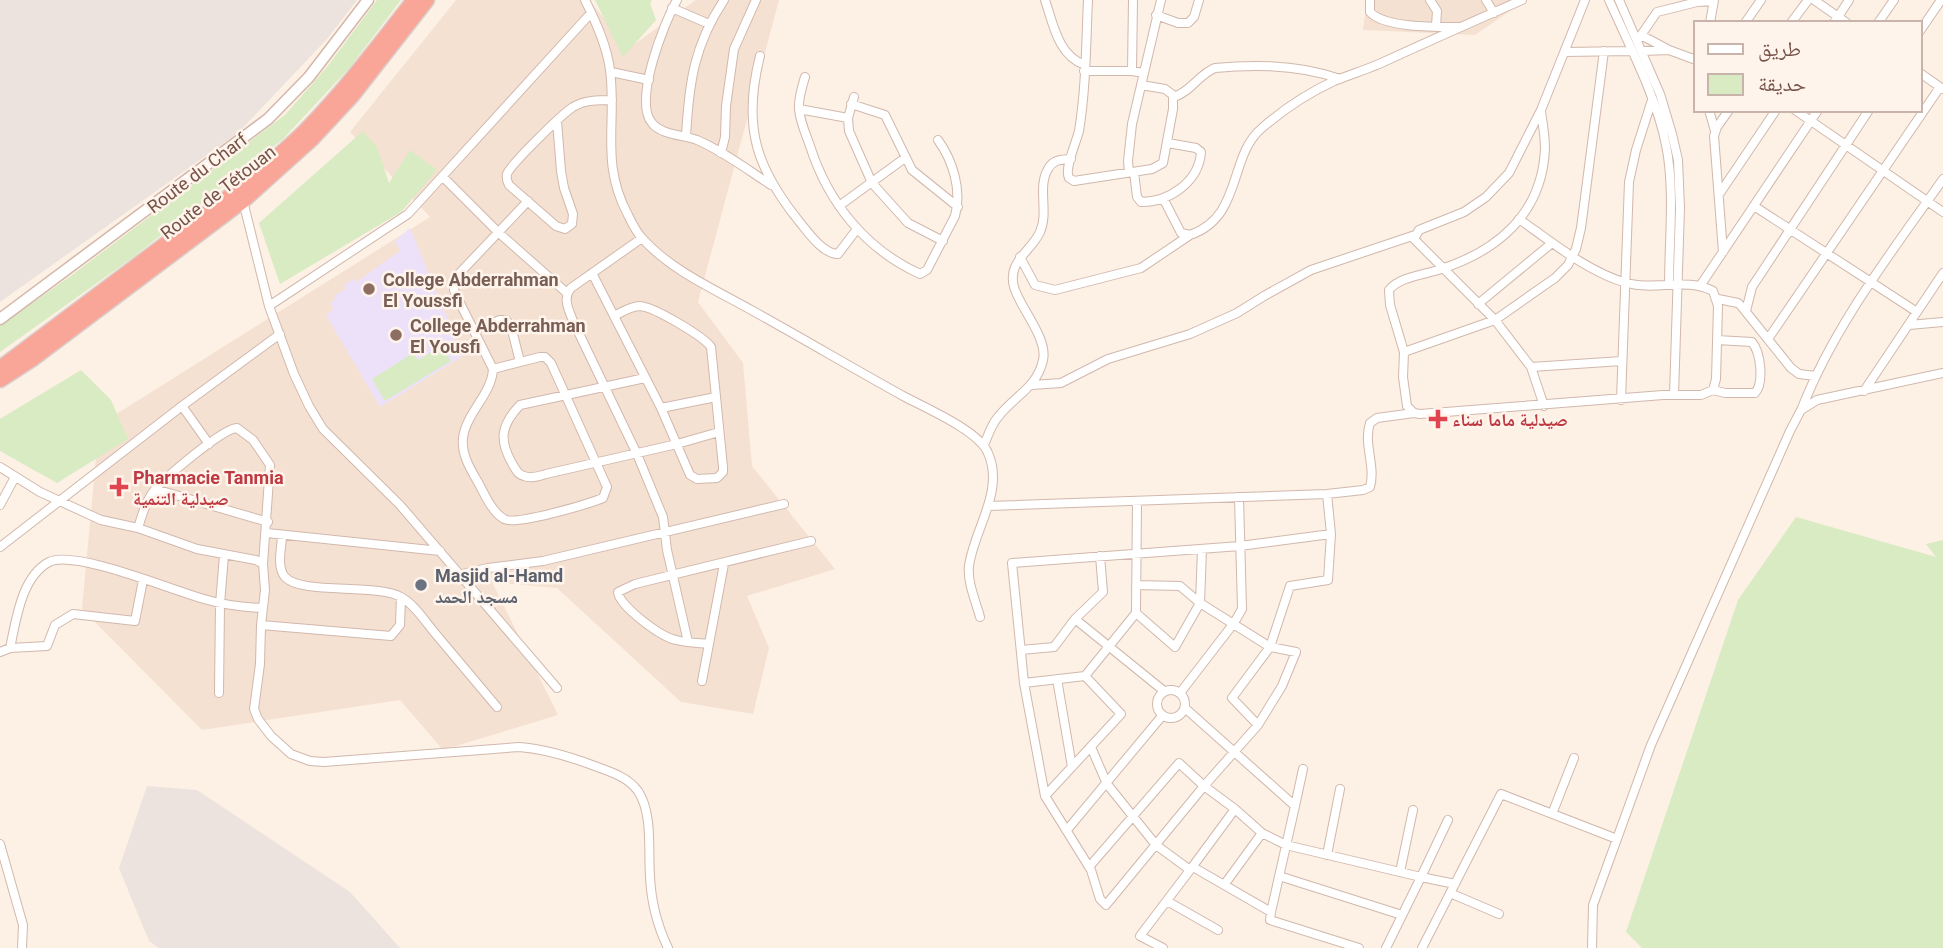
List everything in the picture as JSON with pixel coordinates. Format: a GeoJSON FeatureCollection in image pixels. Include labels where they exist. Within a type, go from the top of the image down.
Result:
{"type":"FeatureCollection","features":[{"type":"Feature","properties":{"kind":"highway","name":"Route de Tétouan"},"geometry":{"type":"LineString","coordinates":[[0,368],[271,162],[305,131],[345,87],[414,0]]}},
{"type":"Feature","properties":{"kind":"highway","name":"Route de Tétouan"},"geometry":{"type":"LineString","coordinates":[[0,380],[34,358],[243,201],[312,139],[352,96],[427,0]]}},
{"type":"Feature","properties":{"kind":"street","name":"Route du Charf"},"geometry":{"type":"LineString","coordinates":[[0,319],[268,119],[309,77],[368,0]]}},
{"type":"Feature","properties":{"kind":"street"},"geometry":{"type":"LineString","coordinates":[[585,0],[602,38],[611,72],[610,146],[613,175],[622,204],[642,238],[677,267],[936,414],[984,445],[992,463],[993,479],[988,506],[969,566],[980,617]]}},
{"type":"Feature","properties":{"kind":"street"},"geometry":{"type":"LineString","coordinates":[[686,136],[693,68],[698,48],[724,0]]}},
{"type":"Feature","properties":{"kind":"street"},"geometry":{"type":"LineString","coordinates":[[721,153],[734,49],[756,0]]}},
{"type":"Feature","properties":{"kind":"street"},"geometry":{"type":"LineString","coordinates":[[1045,0],[1062,46],[1072,60],[1085,68],[1144,73]]}},
{"type":"Feature","properties":{"kind":"street"},"geometry":{"type":"LineString","coordinates":[[1088,0],[1081,117],[1066,174],[1071,180],[1160,166],[1166,158],[1174,97]]}},
{"type":"Feature","properties":{"kind":"street"},"geometry":{"type":"LineString","coordinates":[[1132,71],[1133,0]]}},
{"type":"Feature","properties":{"kind":"street"},"geometry":{"type":"LineString","coordinates":[[1161,0],[1132,124],[1128,161],[1139,201],[1163,198],[1181,190],[1188,182],[1201,154],[1200,150],[1168,143]]}},
{"type":"Feature","properties":{"kind":"street"},"geometry":{"type":"LineString","coordinates":[[1156,15],[1178,23],[1188,23],[1194,17],[1199,0]]}},
{"type":"Feature","properties":{"kind":"street"},"geometry":{"type":"LineString","coordinates":[[1370,0],[1370,12],[1378,18],[1398,23],[1461,27]]}},
{"type":"Feature","properties":{"kind":"street"},"geometry":{"type":"LineString","coordinates":[[1430,0],[1437,11],[1436,26]]}},
{"type":"Feature","properties":{"kind":"street"},"geometry":{"type":"LineString","coordinates":[[1486,0],[1494,12]]}},
{"type":"Feature","properties":{"kind":"street"},"geometry":{"type":"LineString","coordinates":[[1020,257],[1035,285],[1055,290],[1141,268],[1206,226],[1228,201],[1244,154],[1259,130],[1307,95],[1522,0]]}},
{"type":"Feature","properties":{"kind":"street"},"geometry":{"type":"LineString","coordinates":[[1032,385],[1061,383],[1108,359],[1190,334],[1237,313],[1311,271],[1415,235],[1419,230],[1464,212],[1497,187],[1518,159],[1541,110],[1585,0]]}},
{"type":"Feature","properties":{"kind":"street"},"geometry":{"type":"LineString","coordinates":[[1609,0],[1652,100],[1662,129],[1669,170],[1674,395]]}},
{"type":"Feature","properties":{"kind":"street"},"geometry":{"type":"LineString","coordinates":[[1619,0],[1639,38],[1660,94],[1678,160],[1680,197],[1673,285]]}},
{"type":"Feature","properties":{"kind":"street"},"geometry":{"type":"LineString","coordinates":[[1746,21],[1761,0]]}},
{"type":"Feature","properties":{"kind":"street"},"geometry":{"type":"LineString","coordinates":[[1792,21],[1808,0]]}},
{"type":"Feature","properties":{"kind":"street"},"geometry":{"type":"LineString","coordinates":[[1814,0],[1836,20],[1849,0]]}},
{"type":"Feature","properties":{"kind":"street"},"geometry":{"type":"LineString","coordinates":[[1879,21],[1894,0]]}},
{"type":"Feature","properties":{"kind":"street"},"geometry":{"type":"LineString","coordinates":[[1922,29],[1941,0]]}},
{"type":"Feature","properties":{"kind":"street"},"geometry":{"type":"LineString","coordinates":[[1639,38],[1654,14],[1672,4],[1714,1],[1710,21]]}},
{"type":"Feature","properties":{"kind":"street"},"geometry":{"type":"LineString","coordinates":[[709,24],[674,4],[657,44],[649,80],[647,106],[650,121],[655,127],[686,136],[721,153],[771,185]]}},
{"type":"Feature","properties":{"kind":"street"},"geometry":{"type":"LineString","coordinates":[[269,306],[408,214],[592,13]]}},
{"type":"Feature","properties":{"kind":"street"},"geometry":{"type":"LineString","coordinates":[[1639,38],[1694,59]]}},
{"type":"Feature","properties":{"kind":"street"},"geometry":{"type":"LineString","coordinates":[[1642,51],[1668,50]]}},
{"type":"Feature","properties":{"kind":"street"},"geometry":{"type":"LineString","coordinates":[[1404,352],[1495,320],[1555,278],[1572,257],[1581,228],[1604,51]]}},
{"type":"Feature","properties":{"kind":"street"},"geometry":{"type":"LineString","coordinates":[[1565,52],[1631,51]]}},
{"type":"Feature","properties":{"kind":"street"},"geometry":{"type":"LineString","coordinates":[[760,56],[751,110],[760,160],[771,185],[806,230],[831,253],[838,254],[842,251],[856,229]]}},
{"type":"Feature","properties":{"kind":"street"},"geometry":{"type":"LineString","coordinates":[[1174,97],[1183,94],[1209,70],[1215,68],[1273,67],[1302,70],[1340,79]]}},
{"type":"Feature","properties":{"kind":"street"},"geometry":{"type":"LineString","coordinates":[[611,72],[649,80]]}},
{"type":"Feature","properties":{"kind":"street"},"geometry":{"type":"LineString","coordinates":[[1768,339],[1942,88],[1922,74]]}},
{"type":"Feature","properties":{"kind":"street"},"geometry":{"type":"LineString","coordinates":[[804,77],[799,108],[815,161],[839,206],[856,229],[884,254],[920,275],[925,273],[943,241],[957,207],[952,162],[938,140]]}},
{"type":"Feature","properties":{"kind":"street"},"geometry":{"type":"LineString","coordinates":[[1140,85],[1166,89],[1174,97]]}},
{"type":"Feature","properties":{"kind":"street"},"geometry":{"type":"LineString","coordinates":[[557,121],[561,171],[573,214],[572,225],[565,229],[561,229],[509,185],[508,172],[557,121],[573,107],[583,103],[612,100]]}},
{"type":"Feature","properties":{"kind":"street"},"geometry":{"type":"LineString","coordinates":[[1621,400],[1629,182],[1652,100]]}},
{"type":"Feature","properties":{"kind":"street"},"geometry":{"type":"LineString","coordinates":[[943,241],[908,223],[872,183],[849,131],[848,118],[853,101],[885,115],[905,158],[920,178],[957,207]]}},
{"type":"Feature","properties":{"kind":"street"},"geometry":{"type":"LineString","coordinates":[[799,108],[848,118]]}},
{"type":"Feature","properties":{"kind":"street"},"geometry":{"type":"LineString","coordinates":[[1414,413],[1405,400],[1404,352],[1390,305],[1389,290],[1395,283],[1442,269],[1493,246],[1519,219],[1530,204],[1543,166],[1545,150],[1541,110]]}},
{"type":"Feature","properties":{"kind":"street"},"geometry":{"type":"LineString","coordinates":[[1710,112],[1715,131],[1723,252]]}},
{"type":"Feature","properties":{"kind":"street"},"geometry":{"type":"LineString","coordinates":[[1715,131],[1728,112]]}},
{"type":"Feature","properties":{"kind":"street"},"geometry":{"type":"LineString","coordinates":[[1720,193],[1775,112]]}},
{"type":"Feature","properties":{"kind":"street"},"geometry":{"type":"LineString","coordinates":[[1798,112],[1943,212]]}},
{"type":"Feature","properties":{"kind":"street"},"geometry":{"type":"LineString","coordinates":[[1700,286],[1817,112]]}},
{"type":"Feature","properties":{"kind":"street"},"geometry":{"type":"LineString","coordinates":[[1746,311],[1752,287],[1868,112]]}},
{"type":"Feature","properties":{"kind":"street"},"geometry":{"type":"LineString","coordinates":[[839,206],[905,158]]}},
{"type":"Feature","properties":{"kind":"street"},"geometry":{"type":"LineString","coordinates":[[984,445],[998,416],[1032,385],[1043,361],[1044,353],[1038,334],[1024,311],[1013,284],[1013,272],[1020,257],[1041,230],[1048,169],[1058,160],[1071,159]]}},
{"type":"Feature","properties":{"kind":"street"},"geometry":{"type":"LineString","coordinates":[[443,177],[499,233],[567,293],[573,321],[637,454],[663,517],[688,642]]}},
{"type":"Feature","properties":{"kind":"street"},"geometry":{"type":"LineString","coordinates":[[1592,948],[1593,905],[1651,745],[1784,444],[1831,347],[1871,282],[1943,179]]}},
{"type":"Feature","properties":{"kind":"street"},"geometry":{"type":"LineString","coordinates":[[1163,198],[1181,233],[1190,235]]}},
{"type":"Feature","properties":{"kind":"street"},"geometry":{"type":"LineString","coordinates":[[243,201],[269,306],[294,374],[323,429],[400,505],[557,688]]}},
{"type":"Feature","properties":{"kind":"street"},"geometry":{"type":"LineString","coordinates":[[493,369],[545,357],[551,363],[607,487],[603,498],[517,522],[509,521],[498,515],[470,468],[463,447],[463,435],[491,381],[493,369],[453,284],[459,273],[528,201]]}},
{"type":"Feature","properties":{"kind":"street"},"geometry":{"type":"LineString","coordinates":[[1754,206],[1917,312]]}},
{"type":"Feature","properties":{"kind":"street"},"geometry":{"type":"LineString","coordinates":[[988,506],[1327,494],[1363,490],[1370,487],[1372,479],[1367,432],[1370,423],[1377,418],[1414,413],[1707,394],[1713,390],[1716,379],[1718,299],[1713,291],[1700,286],[1625,283],[1572,257],[1519,219]]}},
{"type":"Feature","properties":{"kind":"street"},"geometry":{"type":"LineString","coordinates":[[1415,235],[1416,243],[1495,320],[1531,367],[1544,406]]}},
{"type":"Feature","properties":{"kind":"street"},"geometry":{"type":"LineString","coordinates":[[567,293],[642,238]]}},
{"type":"Feature","properties":{"kind":"street"},"geometry":{"type":"LineString","coordinates":[[1478,304],[1552,243]]}},
{"type":"Feature","properties":{"kind":"street"},"geometry":{"type":"LineString","coordinates":[[592,273],[645,378],[662,408],[692,478],[718,478],[723,467],[713,357],[708,343],[642,306],[627,309],[614,316]]}},
{"type":"Feature","properties":{"kind":"street"},"geometry":{"type":"LineString","coordinates":[[1864,391],[1943,273]]}},
{"type":"Feature","properties":{"kind":"street"},"geometry":{"type":"LineString","coordinates":[[1718,299],[1738,303],[1791,368],[1806,376],[1816,376]]}},
{"type":"Feature","properties":{"kind":"street"},"geometry":{"type":"LineString","coordinates":[[474,330],[506,320],[511,326],[520,362]]}},
{"type":"Feature","properties":{"kind":"street"},"geometry":{"type":"LineString","coordinates":[[1909,325],[1943,322]]}},
{"type":"Feature","properties":{"kind":"street"},"geometry":{"type":"LineString","coordinates":[[0,547],[280,334]]}},
{"type":"Feature","properties":{"kind":"street"},"geometry":{"type":"LineString","coordinates":[[1713,390],[1725,393],[1755,393],[1759,388],[1759,355],[1752,342],[1717,340]]}},
{"type":"Feature","properties":{"kind":"street"},"geometry":{"type":"LineString","coordinates":[[1531,367],[1622,361]]}},
{"type":"Feature","properties":{"kind":"street"},"geometry":{"type":"LineString","coordinates":[[1801,410],[1816,400],[1943,373]]}},
{"type":"Feature","properties":{"kind":"street"},"geometry":{"type":"LineString","coordinates":[[645,378],[526,403],[514,410],[503,434],[503,446],[518,473],[526,477],[596,463],[719,432]]}},
{"type":"Feature","properties":{"kind":"street"},"geometry":{"type":"LineString","coordinates":[[662,408],[716,397]]}},
{"type":"Feature","properties":{"kind":"street"},"geometry":{"type":"LineString","coordinates":[[182,406],[209,444]]}},
{"type":"Feature","properties":{"kind":"street"},"geometry":{"type":"LineString","coordinates":[[138,528],[144,508],[155,489],[209,444],[232,428],[237,428],[253,440],[267,459],[271,471],[263,564],[265,590],[260,663],[254,709],[271,736],[298,758],[310,761],[344,761],[519,747],[546,750],[566,756],[624,779],[638,791],[643,802],[647,819],[654,909],[668,948]]}},
{"type":"Feature","properties":{"kind":"street"},"geometry":{"type":"LineString","coordinates":[[0,467],[60,501],[101,520],[263,564]]}},
{"type":"Feature","properties":{"kind":"street"},"geometry":{"type":"LineString","coordinates":[[0,505],[15,477]]}},
{"type":"Feature","properties":{"kind":"street"},"geometry":{"type":"LineString","coordinates":[[155,489],[268,522]]}},
{"type":"Feature","properties":{"kind":"street"},"geometry":{"type":"LineString","coordinates":[[1258,726],[1232,698],[1270,648],[1290,586],[1328,580],[1331,534],[1327,494]]}},
{"type":"Feature","properties":{"kind":"street"},"geometry":{"type":"LineString","coordinates":[[1180,693],[1242,609],[1239,497]]}},
{"type":"Feature","properties":{"kind":"street"},"geometry":{"type":"LineString","coordinates":[[1024,683],[1085,676],[1136,612],[1136,501]]}},
{"type":"Feature","properties":{"kind":"street"},"geometry":{"type":"LineString","coordinates":[[458,575],[543,561],[784,504]]}},
{"type":"Feature","properties":{"kind":"street"},"geometry":{"type":"LineString","coordinates":[[267,533],[440,551]]}},
{"type":"Feature","properties":{"kind":"street"},"geometry":{"type":"LineString","coordinates":[[1136,585],[1180,586],[1200,603],[1270,648],[1296,652],[1282,686],[1258,726],[1204,786],[1106,905],[1100,900],[1089,867],[1045,796],[1024,683],[1012,563],[1240,546],[1331,534]]}},
{"type":"Feature","properties":{"kind":"street"},"geometry":{"type":"LineString","coordinates":[[282,535],[280,566],[288,580],[305,585],[401,597],[427,623],[497,707]]}},
{"type":"Feature","properties":{"kind":"street"},"geometry":{"type":"LineString","coordinates":[[709,644],[664,636],[628,608],[618,596],[618,592],[624,588],[811,541]]}},
{"type":"Feature","properties":{"kind":"street"},"geometry":{"type":"LineString","coordinates":[[1136,612],[1175,647],[1200,603],[1202,548]]}},
{"type":"Feature","properties":{"kind":"street"},"geometry":{"type":"LineString","coordinates":[[219,693],[220,604],[225,555]]}},
{"type":"Feature","properties":{"kind":"street"},"geometry":{"type":"LineString","coordinates":[[1021,650],[1054,647],[1075,619],[1103,592],[1100,556]]}},
{"type":"Feature","properties":{"kind":"street"},"geometry":{"type":"LineString","coordinates":[[10,648],[23,594],[37,574],[50,562],[68,559],[143,579],[220,604],[262,608]]}},
{"type":"Feature","properties":{"kind":"street"},"geometry":{"type":"LineString","coordinates":[[702,681],[724,564]]}},
{"type":"Feature","properties":{"kind":"street"},"geometry":{"type":"LineString","coordinates":[[0,652],[10,648],[47,646],[55,625],[73,614],[135,621],[143,579]]}},
{"type":"Feature","properties":{"kind":"street"},"geometry":{"type":"LineString","coordinates":[[261,625],[391,636],[400,625],[401,597]]}},
{"type":"Feature","properties":{"kind":"street"},"geometry":{"type":"LineString","coordinates":[[1075,619],[1164,691]]}},
{"type":"Feature","properties":{"kind":"street"},"geometry":{"type":"LineString","coordinates":[[1045,796],[1121,714],[1085,676]]}},
{"type":"Feature","properties":{"kind":"street"},"geometry":{"type":"LineString","coordinates":[[1057,679],[1073,767]]}},
{"type":"Feature","properties":{"kind":"street"},"geometry":{"type":"LineString","coordinates":[[1162,716],[1157,703],[1159,696],[1169,690],[1180,693],[1184,697],[1185,708],[1295,806]]}},
{"type":"Feature","properties":{"kind":"street"},"geometry":{"type":"LineString","coordinates":[[1162,716],[1176,718],[1185,708]]}},
{"type":"Feature","properties":{"kind":"street"},"geometry":{"type":"LineString","coordinates":[[1066,830],[1162,716]]}},
{"type":"Feature","properties":{"kind":"street"},"geometry":{"type":"LineString","coordinates":[[1091,747],[1107,784],[1156,845],[1192,869],[1271,912]]}},
{"type":"Feature","properties":{"kind":"street"},"geometry":{"type":"LineString","coordinates":[[1552,814],[1574,758]]}},
{"type":"Feature","properties":{"kind":"street"},"geometry":{"type":"LineString","coordinates":[[1089,867],[1179,763],[1262,834],[1286,845],[1455,884]]}},
{"type":"Feature","properties":{"kind":"street"},"geometry":{"type":"LineString","coordinates":[[1303,769],[1270,920],[1359,948]]}},
{"type":"Feature","properties":{"kind":"street"},"geometry":{"type":"LineString","coordinates":[[1327,855],[1340,789]]}},
{"type":"Feature","properties":{"kind":"street"},"geometry":{"type":"LineString","coordinates":[[1422,948],[1501,794],[1617,839]]}},
{"type":"Feature","properties":{"kind":"street"},"geometry":{"type":"LineString","coordinates":[[1163,948],[1140,936],[1235,809]]}},
{"type":"Feature","properties":{"kind":"street"},"geometry":{"type":"LineString","coordinates":[[1400,872],[1413,810]]}},
{"type":"Feature","properties":{"kind":"street"},"geometry":{"type":"LineString","coordinates":[[1386,948],[1448,820]]}},
{"type":"Feature","properties":{"kind":"street"},"geometry":{"type":"LineString","coordinates":[[1224,885],[1262,834]]}},
{"type":"Feature","properties":{"kind":"street"},"geometry":{"type":"LineString","coordinates":[[0,844],[3,869],[23,925],[22,948]]}},
{"type":"Feature","properties":{"kind":"street"},"geometry":{"type":"LineString","coordinates":[[1279,876],[1402,915]]}},
{"type":"Feature","properties":{"kind":"street"},"geometry":{"type":"LineString","coordinates":[[1450,893],[1499,914]]}},
{"type":"Feature","properties":{"kind":"street"},"geometry":{"type":"LineString","coordinates":[[1167,901],[1218,930]]}},
{"type":"Feature","properties":{"kind":"shaded area"},"geometry":{"type":"Polygon","coordinates":[[[0,0],[357,0],[327,39],[238,133],[0,302],[0,0]]]}},
{"type":"Feature","properties":{"kind":"shaded area"},"geometry":{"type":"Polygon","coordinates":[[[456,0],[589,0],[629,48],[696,0],[779,0],[698,302],[743,363],[752,466],[835,569],[747,596],[769,648],[753,714],[681,702],[557,588],[492,582],[558,715],[443,750],[400,700],[202,730],[82,609],[99,425],[430,217],[350,132],[456,0]]]}},
{"type":"Feature","properties":{"kind":"shaded area"},"geometry":{"type":"Polygon","coordinates":[[[1367,0],[1526,0],[1475,35],[1363,30],[1367,0]]]}},
{"type":"Feature","properties":{"kind":"shaded area","name":"College Abderrahman El Yousfi"},"geometry":{"type":"Polygon","coordinates":[[[410,228],[463,356],[380,407],[326,315],[333,309],[330,303],[335,299],[334,296],[346,289],[344,285],[353,279],[356,282],[400,251],[395,241],[410,228]]]}},
{"type":"Feature","properties":{"kind":"shaded area"},"geometry":{"type":"Polygon","coordinates":[[[147,786],[197,790],[350,892],[400,948],[159,948],[149,941],[119,868],[147,786]]]}},
{"type":"Feature","properties":{"kind":"green space"},"geometry":{"type":"Polygon","coordinates":[[[377,0],[401,0],[351,66],[283,139],[132,258],[0,352],[0,326],[285,115],[327,67],[377,0]]]}},
{"type":"Feature","properties":{"kind":"green space"},"geometry":{"type":"Polygon","coordinates":[[[595,0],[652,0],[650,3],[656,20],[623,57],[595,0]]]}},
{"type":"Feature","properties":{"kind":"green space"},"geometry":{"type":"Polygon","coordinates":[[[363,131],[377,147],[389,183],[410,150],[437,170],[401,212],[280,284],[259,223],[363,131]]]}},
{"type":"Feature","properties":{"kind":"green space"},"geometry":{"type":"Polygon","coordinates":[[[442,346],[451,361],[385,401],[372,379],[413,353],[418,360],[442,346]]]}},
{"type":"Feature","properties":{"kind":"green space"},"geometry":{"type":"Polygon","coordinates":[[[81,370],[111,400],[128,439],[57,483],[0,451],[0,419],[81,370]]]}},
{"type":"Feature","properties":{"kind":"green space"},"geometry":{"type":"Polygon","coordinates":[[[1796,517],[1936,557],[1926,544],[1943,540],[1943,948],[1642,948],[1626,932],[1738,600],[1796,517]]]}},
{"type":"Feature","properties":{"kind":"place","name":"College Abderrahman El Youssfi"},"geometry":{"type":"Point","coordinates":[369,289]}},
{"type":"Feature","properties":{"kind":"place","name":"College Abderrahman El Yousfi"},"geometry":{"type":"Point","coordinates":[396,335]}},
{"type":"Feature","properties":{"kind":"place","name":"صيدلية ماما سناء"},"geometry":{"type":"Point","coordinates":[1438,419]}},
{"type":"Feature","properties":{"kind":"place","name":"Pharmacie Tanmia صيدلية التنمية"},"geometry":{"type":"Point","coordinates":[119,487]}},
{"type":"Feature","properties":{"kind":"place","name":"Masjid al-Hamd مسجد الحمد"},"geometry":{"type":"Point","coordinates":[421,585]}}]}
